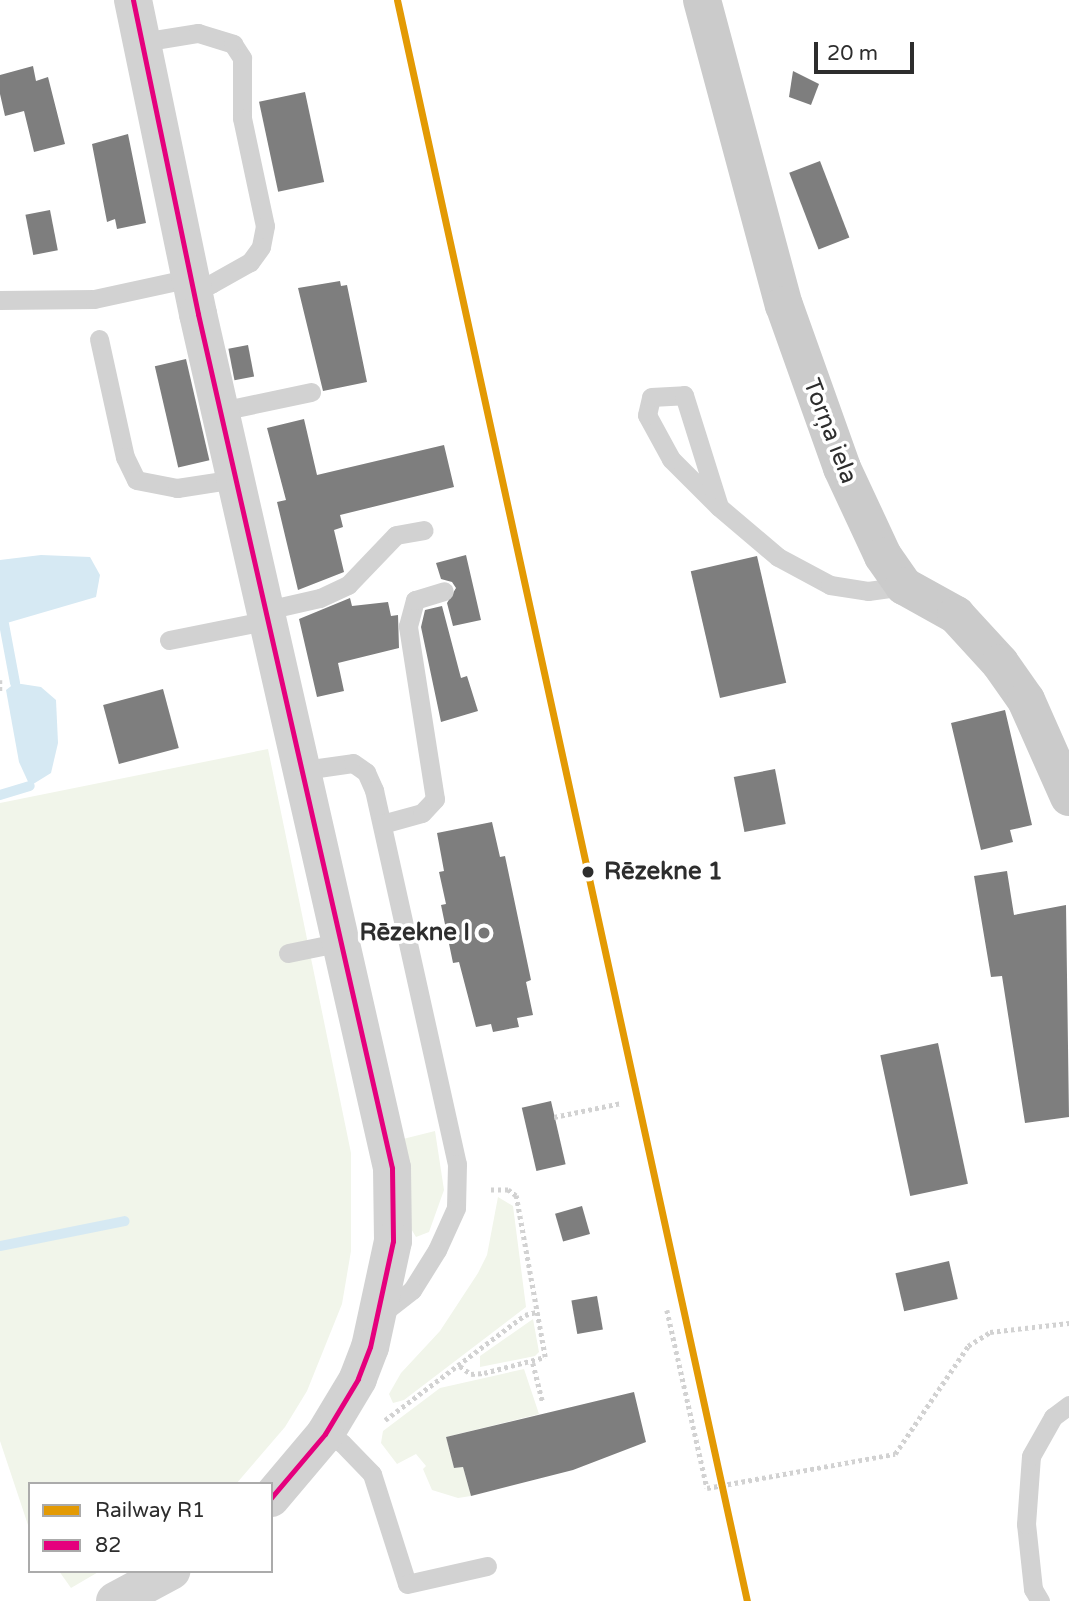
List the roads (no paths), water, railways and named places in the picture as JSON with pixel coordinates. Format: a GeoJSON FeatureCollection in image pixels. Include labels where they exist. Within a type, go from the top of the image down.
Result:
{"type":"FeatureCollection","features":[{"type":"Feature","properties":{"kind":"street"},"geometry":{"type":"LineString","coordinates":[[134,0],[220,411],[304,770],[392,1168],[393,1241],[380,1315],[358,1379],[326,1434],[273,1496]]}},
{"type":"Feature","properties":{"kind":"street","name":"Torņa iela"},"geometry":{"type":"LineString","coordinates":[[702,0],[784,305],[842,468],[883,556],[904,586],[956,615],[1000,663],[1026,700],[1069,797]]}},
{"type":"Feature","properties":{"kind":"street"},"geometry":{"type":"LineString","coordinates":[[116,1601],[167,1573]]}},
{"type":"Feature","properties":{"kind":"lane"},"geometry":{"type":"LineString","coordinates":[[0,300],[94,299],[192,283],[228,275],[250,262],[261,247],[265,226],[242,118],[242,58],[233,44],[198,33],[142,42]]}},
{"type":"Feature","properties":{"kind":"lane"},"geometry":{"type":"LineString","coordinates":[[99,339],[125,457],[135,480],[177,488],[236,479]]}},
{"type":"Feature","properties":{"kind":"lane"},"geometry":{"type":"LineString","coordinates":[[220,411],[311,392]]}},
{"type":"Feature","properties":{"kind":"lane"},"geometry":{"type":"LineString","coordinates":[[719,508],[684,395],[651,397],[648,415],[671,459],[719,508],[778,557],[830,585],[867,591],[904,586]]}},
{"type":"Feature","properties":{"kind":"lane"},"geometry":{"type":"LineString","coordinates":[[169,640],[268,615],[320,598],[348,585],[396,535],[424,530]]}},
{"type":"Feature","properties":{"kind":"lane"},"geometry":{"type":"LineString","coordinates":[[382,824],[422,813],[435,799],[408,626],[415,600],[444,591]]}},
{"type":"Feature","properties":{"kind":"lane"},"geometry":{"type":"LineString","coordinates":[[304,770],[344,763],[359,768],[374,789],[457,1164],[456,1208],[437,1250],[412,1290],[380,1315]]}},
{"type":"Feature","properties":{"kind":"lane"},"geometry":{"type":"LineString","coordinates":[[288,953],[342,942]]}},
{"type":"Feature","properties":{"kind":"lane"},"geometry":{"type":"LineString","coordinates":[[1040,1601],[1033,1589],[1026,1524],[1031,1456],[1053,1417],[1069,1405]]}},
{"type":"Feature","properties":{"kind":"lane"},"geometry":{"type":"LineString","coordinates":[[326,1434],[342,1443],[372,1474],[409,1593],[487,1566]]}},
{"type":"Feature","properties":{"kind":"water"},"geometry":{"type":"Polygon","coordinates":[[[41,555],[90,557],[100,575],[96,597],[0,625],[0,560],[41,555]]]}},
{"type":"Feature","properties":{"kind":"water"},"geometry":{"type":"Polygon","coordinates":[[[15,683],[41,687],[56,700],[58,743],[51,773],[30,786],[19,762],[6,690],[15,683]]]}},
{"type":"Feature","properties":{"kind":"waterway"},"geometry":{"type":"LineString","coordinates":[[4,624],[15,683]]}},
{"type":"Feature","properties":{"kind":"waterway"},"geometry":{"type":"LineString","coordinates":[[0,795],[30,786]]}},
{"type":"Feature","properties":{"kind":"waterway"},"geometry":{"type":"LineString","coordinates":[[0,1246],[125,1221]]}},
{"type":"Feature","properties":{"kind":"rail line","name":"R1"},"geometry":{"type":"LineString","coordinates":[[397,0],[747,1601]]}},
{"type":"Feature","properties":{"kind":"place","name":"Rēzekne 1"},"geometry":{"type":"Point","coordinates":[588,872]}},
{"type":"Feature","properties":{"kind":"place","name":"Rēzekne I"},"geometry":{"type":"Point","coordinates":[484,933]}}]}
